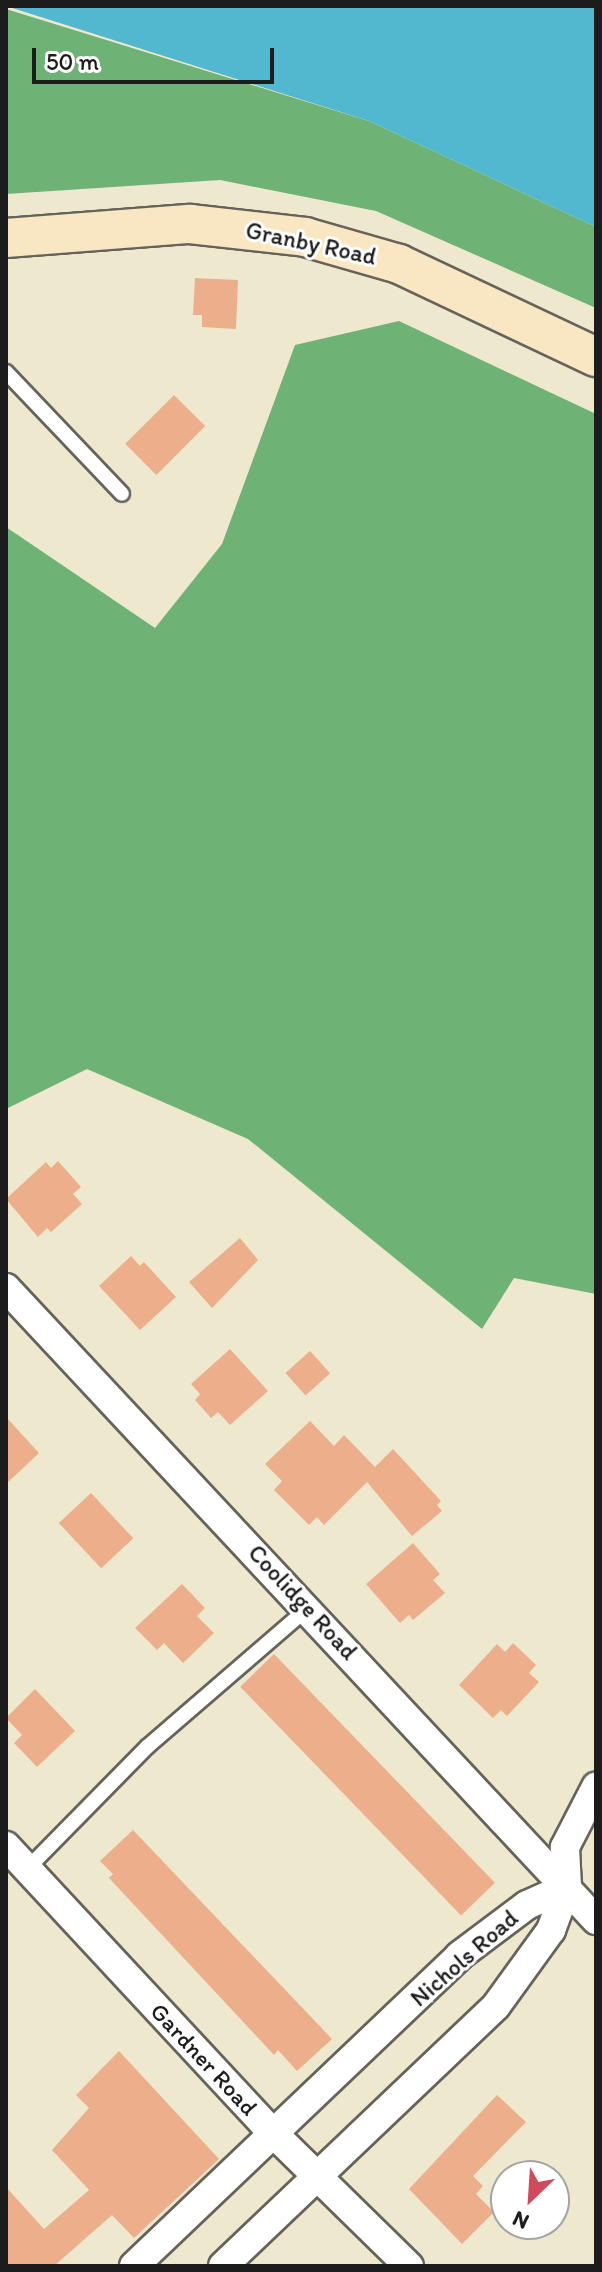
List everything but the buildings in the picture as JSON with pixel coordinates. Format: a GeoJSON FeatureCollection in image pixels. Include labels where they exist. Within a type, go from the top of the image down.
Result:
{"type":"FeatureCollection","features":[{"type":"Feature","properties":{"kind":"main road","name":"Granby Road"},"geometry":{"type":"LineString","coordinates":[[6,238],[190,224],[305,237],[413,270],[596,357]]}},
{"type":"Feature","properties":{"kind":"street","name":"Coolidge Road"},"geometry":{"type":"LineString","coordinates":[[6,1288],[596,1920]]}},
{"type":"Feature","properties":{"kind":"street"},"geometry":{"type":"LineString","coordinates":[[567,1887],[565,1847],[596,1787]]}},
{"type":"Feature","properties":{"kind":"street","name":"Gardner Road"},"geometry":{"type":"LineString","coordinates":[[6,1846],[274,2134],[320,2173],[409,2266]]}},
{"type":"Feature","properties":{"kind":"street","name":"Nichols Road"},"geometry":{"type":"LineString","coordinates":[[134,2266],[459,1956],[527,1905],[567,1887]]}},
{"type":"Feature","properties":{"kind":"street","name":"Nichols Road"},"geometry":{"type":"LineString","coordinates":[[223,2266],[496,2006],[551,1930],[567,1887]]}},
{"type":"Feature","properties":{"kind":"lane"},"geometry":{"type":"LineString","coordinates":[[6,372],[122,494]]}},
{"type":"Feature","properties":{"kind":"lane"},"geometry":{"type":"LineString","coordinates":[[27,1869],[147,1747],[308,1608]]}},
{"type":"Feature","properties":{"kind":"green space"},"geometry":{"type":"Polygon","coordinates":[[[6,9],[369,121],[596,227],[596,308],[376,211],[220,180],[6,194],[6,9]]]}},
{"type":"Feature","properties":{"kind":"green space"},"geometry":{"type":"Polygon","coordinates":[[[399,321],[596,414],[596,1294],[514,1278],[482,1329],[248,1139],[87,1069],[6,1109],[6,527],[155,628],[222,544],[295,345],[399,321]]]}},
{"type":"Feature","properties":{"kind":"water"},"geometry":{"type":"Polygon","coordinates":[[[6,6],[596,6],[596,227],[369,121],[6,6]]]}}]}
